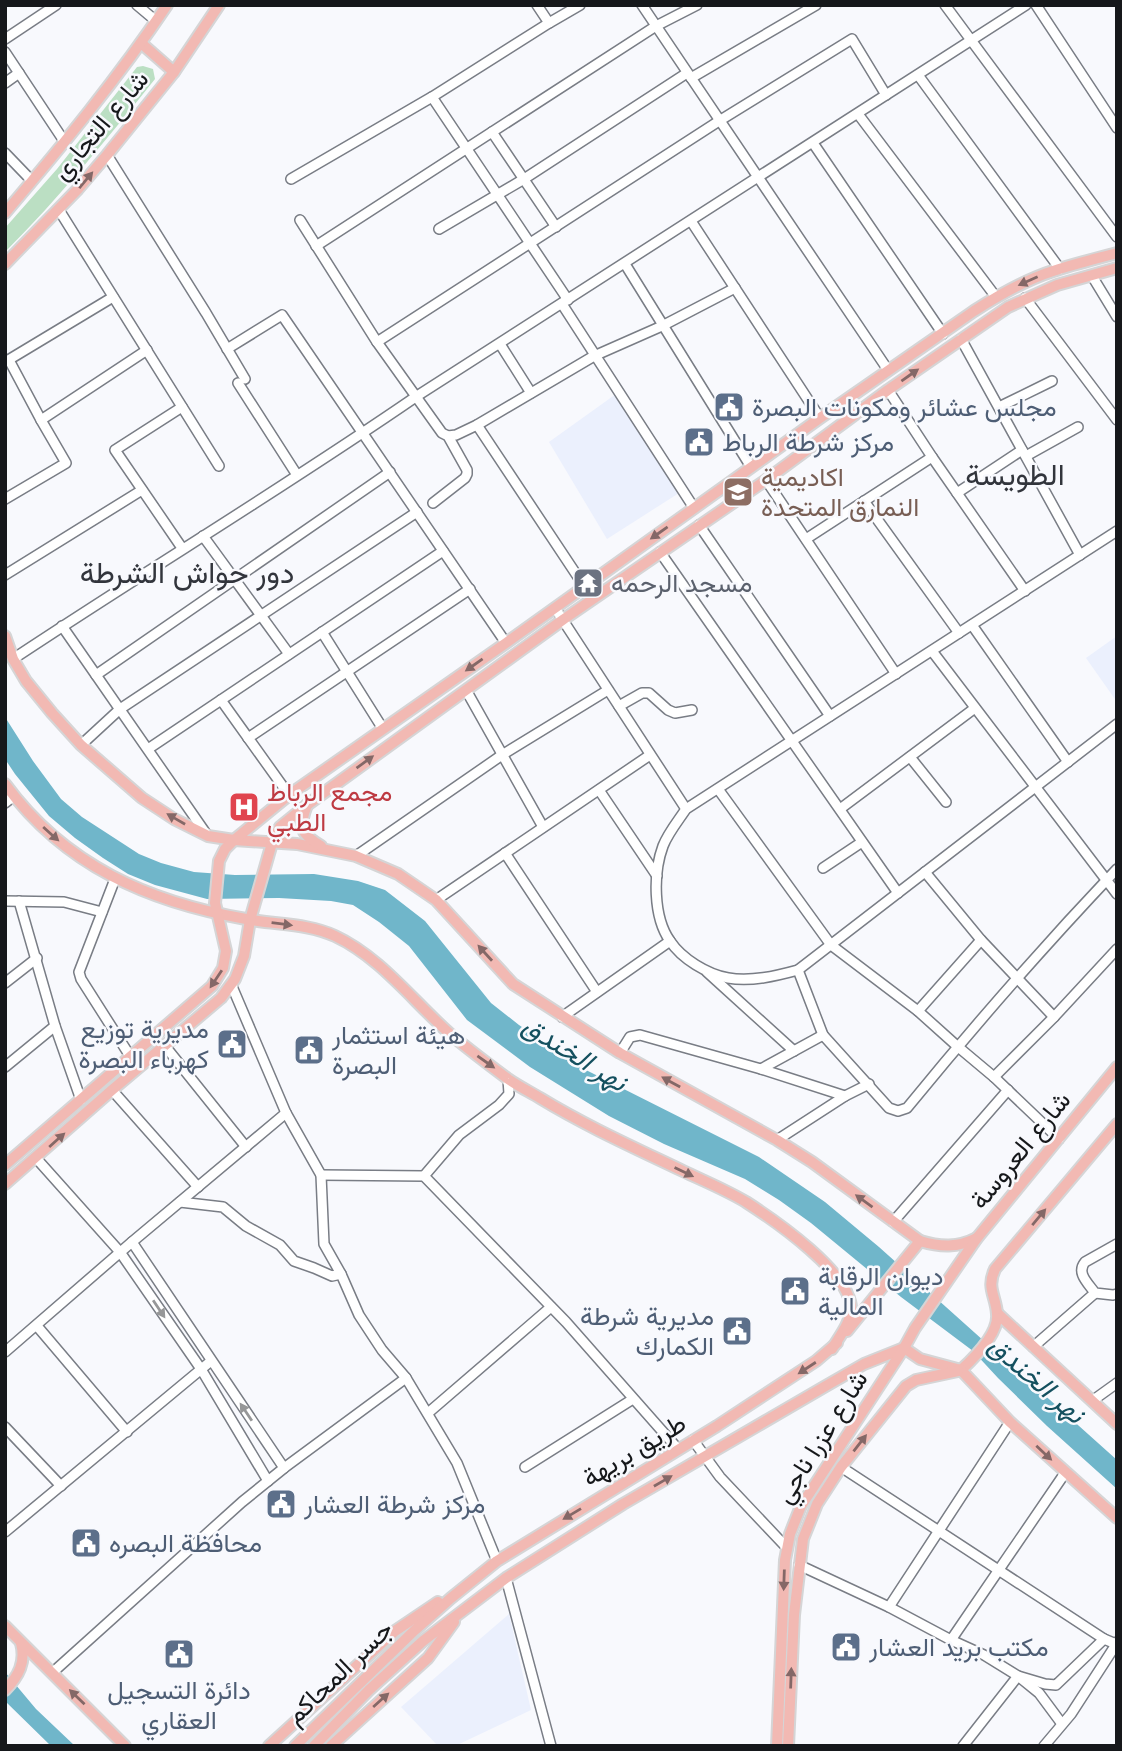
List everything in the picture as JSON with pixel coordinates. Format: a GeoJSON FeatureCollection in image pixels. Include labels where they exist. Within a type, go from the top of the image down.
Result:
{"type":"FeatureCollection","features":[{"type":"Feature","properties":{"kind":"main road","name":"شارع التجاري"},"geometry":{"type":"LineString","coordinates":[[5,213],[141,43],[167,5]]}},
{"type":"Feature","properties":{"kind":"main road","name":"شارع التجاري"},"geometry":{"type":"LineString","coordinates":[[5,264],[59,210],[107,155],[174,72],[219,5]]}},
{"type":"Feature","properties":{"kind":"main road"},"geometry":{"type":"LineString","coordinates":[[141,43],[174,72]]}},
{"type":"Feature","properties":{"kind":"main road"},"geometry":{"type":"LineString","coordinates":[[5,1166],[218,978],[226,951],[216,908],[219,861],[234,840],[289,795],[824,414],[996,297],[1056,270],[1117,253]]}},
{"type":"Feature","properties":{"kind":"main road"},"geometry":{"type":"LineString","coordinates":[[5,1184],[221,998],[235,979],[244,956],[250,920],[272,843],[280,827],[307,804],[564,619],[766,480],[961,338],[1025,298],[1057,285],[1117,268]]}},
{"type":"Feature","properties":{"kind":"main road"},"geometry":{"type":"LineString","coordinates":[[1056,270],[1057,285]]}},
{"type":"Feature","properties":{"kind":"main road"},"geometry":{"type":"LineString","coordinates":[[824,414],[838,426]]}},
{"type":"Feature","properties":{"kind":"main road"},"geometry":{"type":"LineString","coordinates":[[5,636],[13,659],[26,681],[81,745],[142,798],[174,818],[208,836],[297,844],[356,856],[398,874],[436,900],[513,984],[562,1017],[620,1053],[777,1140],[920,1241],[944,1246],[965,1244],[977,1238]]}},
{"type":"Feature","properties":{"kind":"main road"},"geometry":{"type":"LineString","coordinates":[[5,784],[10,799],[62,844],[115,879],[170,902],[216,908],[250,920],[309,927],[349,944],[386,972],[449,1033],[508,1079],[604,1133],[743,1200],[765,1214],[807,1247],[845,1288],[851,1310],[848,1321],[832,1349]]}},
{"type":"Feature","properties":{"kind":"main road"},"geometry":{"type":"LineString","coordinates":[[307,804],[302,825],[305,835],[326,850]]}},
{"type":"Feature","properties":{"kind":"main road"},"geometry":{"type":"LineString","coordinates":[[133,1054],[144,1063]]}},
{"type":"Feature","properties":{"kind":"main road","name":"شارع العروسة"},"geometry":{"type":"LineString","coordinates":[[915,1328],[977,1238],[1117,1067]]}},
{"type":"Feature","properties":{"kind":"main road"},"geometry":{"type":"LineString","coordinates":[[961,1370],[994,1331],[997,1313],[991,1278],[995,1269],[1117,1124]]}},
{"type":"Feature","properties":{"kind":"main road"},"geometry":{"type":"LineString","coordinates":[[27,1147],[36,1158]]}},
{"type":"Feature","properties":{"kind":"main road","name":"طريق بريهة"},"geometry":{"type":"LineString","coordinates":[[415,1630],[497,1561],[817,1361],[832,1349],[872,1303],[920,1241]]}},
{"type":"Feature","properties":{"kind":"main road"},"geometry":{"type":"LineString","coordinates":[[997,1313],[1117,1424]]}},
{"type":"Feature","properties":{"kind":"main road","name":"شارع عزرا ناجي"},"geometry":{"type":"LineString","coordinates":[[777,1746],[787,1548],[790,1534],[801,1506],[915,1328]]}},
{"type":"Feature","properties":{"kind":"main road"},"geometry":{"type":"LineString","coordinates":[[904,1348],[920,1359],[961,1370],[1010,1422],[1117,1518]]}},
{"type":"Feature","properties":{"kind":"main road","name":"طريق بريهة"},"geometry":{"type":"LineString","coordinates":[[423,1641],[506,1578],[623,1504],[864,1364],[904,1348]]}},
{"type":"Feature","properties":{"kind":"main road","name":"شارع عزرا ناجي"},"geometry":{"type":"LineString","coordinates":[[788,1746],[799,1564],[803,1539],[813,1513],[841,1467],[906,1386],[916,1380],[961,1370]]}},
{"type":"Feature","properties":{"kind":"main road"},"geometry":{"type":"LineString","coordinates":[[269,1746],[395,1631],[436,1603],[451,1598]]}},
{"type":"Feature","properties":{"kind":"main road"},"geometry":{"type":"LineString","coordinates":[[331,1746],[428,1658],[463,1610]]}},
{"type":"Feature","properties":{"kind":"main road"},"geometry":{"type":"LineString","coordinates":[[5,1626],[125,1746]]}},
{"type":"Feature","properties":{"kind":"main road","name":"جسر المحاكم"},"geometry":{"type":"LineString","coordinates":[[295,1746],[415,1630]]}},
{"type":"Feature","properties":{"kind":"main road"},"geometry":{"type":"LineString","coordinates":[[5,1690],[14,1681],[22,1666],[23,1649],[20,1641]]}},
{"type":"Feature","properties":{"kind":"main road","name":"جسر المحاكم"},"geometry":{"type":"LineString","coordinates":[[314,1746],[369,1690],[423,1641]]}},
{"type":"Feature","properties":{"kind":"street"},"geometry":{"type":"LineString","coordinates":[[5,39],[56,5]]}},
{"type":"Feature","properties":{"kind":"street"},"geometry":{"type":"LineString","coordinates":[[137,5],[156,21]]}},
{"type":"Feature","properties":{"kind":"street"},"geometry":{"type":"LineString","coordinates":[[537,5],[549,23]]}},
{"type":"Feature","properties":{"kind":"street"},"geometry":{"type":"LineString","coordinates":[[290,179],[432,97],[580,5]]}},
{"type":"Feature","properties":{"kind":"street"},"geometry":{"type":"LineString","coordinates":[[642,5],[888,370]]}},
{"type":"Feature","properties":{"kind":"street"},"geometry":{"type":"LineString","coordinates":[[316,246],[656,26],[697,5]]}},
{"type":"Feature","properties":{"kind":"street"},"geometry":{"type":"LineString","coordinates":[[439,229],[689,76],[816,5]]}},
{"type":"Feature","properties":{"kind":"street"},"geometry":{"type":"LineString","coordinates":[[945,5],[1117,237]]}},
{"type":"Feature","properties":{"kind":"street"},"geometry":{"type":"LineString","coordinates":[[13,659],[1026,5]]}},
{"type":"Feature","properties":{"kind":"street"},"geometry":{"type":"LineString","coordinates":[[1036,5],[1117,128]]}},
{"type":"Feature","properties":{"kind":"street"},"geometry":{"type":"LineString","coordinates":[[377,342],[852,38],[886,95]]}},
{"type":"Feature","properties":{"kind":"street"},"geometry":{"type":"LineString","coordinates":[[5,52],[64,141]]}},
{"type":"Feature","properties":{"kind":"street"},"geometry":{"type":"LineString","coordinates":[[5,83],[19,73]]}},
{"type":"Feature","properties":{"kind":"street"},"geometry":{"type":"LineString","coordinates":[[918,75],[1056,270]]}},
{"type":"Feature","properties":{"kind":"street"},"geometry":{"type":"LineString","coordinates":[[432,97],[530,243],[594,356],[694,508]]}},
{"type":"Feature","properties":{"kind":"street"},"geometry":{"type":"LineString","coordinates":[[858,114],[996,297]]}},
{"type":"Feature","properties":{"kind":"street"},"geometry":{"type":"LineString","coordinates":[[492,132],[556,227]]}},
{"type":"Feature","properties":{"kind":"street"},"geometry":{"type":"LineString","coordinates":[[813,143],[943,334]]}},
{"type":"Feature","properties":{"kind":"street"},"geometry":{"type":"LineString","coordinates":[[5,153],[32,181]]}},
{"type":"Feature","properties":{"kind":"street"},"geometry":{"type":"LineString","coordinates":[[107,155],[227,349],[241,381],[297,475]]}},
{"type":"Feature","properties":{"kind":"street"},"geometry":{"type":"LineString","coordinates":[[59,210],[219,466]]}},
{"type":"Feature","properties":{"kind":"street"},"geometry":{"type":"LineString","coordinates":[[300,220],[377,342],[442,433],[448,436],[467,474],[433,503]]}},
{"type":"Feature","properties":{"kind":"street"},"geometry":{"type":"LineString","coordinates":[[691,221],[824,414]]}},
{"type":"Feature","properties":{"kind":"street"},"geometry":{"type":"LineString","coordinates":[[625,264],[751,467]]}},
{"type":"Feature","properties":{"kind":"street"},"geometry":{"type":"LineString","coordinates":[[1092,276],[1117,317]]}},
{"type":"Feature","properties":{"kind":"street"},"geometry":{"type":"LineString","coordinates":[[448,436],[477,425],[594,356],[662,326],[735,288]]}},
{"type":"Feature","properties":{"kind":"street"},"geometry":{"type":"LineString","coordinates":[[5,499],[66,463],[7,361],[113,297]]}},
{"type":"Feature","properties":{"kind":"street"},"geometry":{"type":"LineString","coordinates":[[1025,298],[1117,420]]}},
{"type":"Feature","properties":{"kind":"street"},"geometry":{"type":"LineString","coordinates":[[227,349],[282,316],[506,643]]}},
{"type":"Feature","properties":{"kind":"street"},"geometry":{"type":"LineString","coordinates":[[961,338],[1080,555]]}},
{"type":"Feature","properties":{"kind":"street"},"geometry":{"type":"LineString","coordinates":[[500,344],[531,393]]}},
{"type":"Feature","properties":{"kind":"street"},"geometry":{"type":"LineString","coordinates":[[41,420],[146,350]]}},
{"type":"Feature","properties":{"kind":"street"},"geometry":{"type":"LineString","coordinates":[[999,407],[1052,381]]}},
{"type":"Feature","properties":{"kind":"street"},"geometry":{"type":"LineString","coordinates":[[888,390],[1024,591]]}},
{"type":"Feature","properties":{"kind":"street"},"geometry":{"type":"LineString","coordinates":[[182,407],[115,450],[182,548]]}},
{"type":"Feature","properties":{"kind":"street"},"geometry":{"type":"LineString","coordinates":[[477,425],[584,586]]}},
{"type":"Feature","properties":{"kind":"street"},"geometry":{"type":"LineString","coordinates":[[957,493],[1024,453],[1078,427]]}},
{"type":"Feature","properties":{"kind":"street"},"geometry":{"type":"LineString","coordinates":[[806,539],[932,457]]}},
{"type":"Feature","properties":{"kind":"street"},"geometry":{"type":"LineString","coordinates":[[96,675],[390,472]]}},
{"type":"Feature","properties":{"kind":"street"},"geometry":{"type":"LineString","coordinates":[[766,480],[896,674]]}},
{"type":"Feature","properties":{"kind":"street"},"geometry":{"type":"LineString","coordinates":[[5,575],[142,490]]}},
{"type":"Feature","properties":{"kind":"street"},"geometry":{"type":"LineString","coordinates":[[864,501],[959,633]]}},
{"type":"Feature","properties":{"kind":"street"},"geometry":{"type":"LineString","coordinates":[[81,745],[120,709],[417,512]]}},
{"type":"Feature","properties":{"kind":"street"},"geometry":{"type":"LineString","coordinates":[[699,525],[830,716]]}},
{"type":"Feature","properties":{"kind":"street"},"geometry":{"type":"LineString","coordinates":[[794,1051],[702,968],[684,956],[670,940],[657,902],[657,876],[663,846],[678,819],[686,809],[1117,531]]}},
{"type":"Feature","properties":{"kind":"street"},"geometry":{"type":"LineString","coordinates":[[203,536],[289,654]]}},
{"type":"Feature","properties":{"kind":"street"},"geometry":{"type":"LineString","coordinates":[[148,749],[443,551]]}},
{"type":"Feature","properties":{"kind":"street"},"geometry":{"type":"LineString","coordinates":[[660,552],[898,893]]}},
{"type":"Feature","properties":{"kind":"street"},"geometry":{"type":"LineString","coordinates":[[248,738],[470,589]]}},
{"type":"Feature","properties":{"kind":"street"},"geometry":{"type":"LineString","coordinates":[[555,608],[686,809]]}},
{"type":"Feature","properties":{"kind":"street"},"geometry":{"type":"LineString","coordinates":[[972,625],[1068,762]]}},
{"type":"Feature","properties":{"kind":"street"},"geometry":{"type":"LineString","coordinates":[[62,626],[208,836]]}},
{"type":"Feature","properties":{"kind":"street"},"geometry":{"type":"LineString","coordinates":[[322,632],[383,729]]}},
{"type":"Feature","properties":{"kind":"street"},"geometry":{"type":"LineString","coordinates":[[932,651],[1117,894]]}},
{"type":"Feature","properties":{"kind":"street"},"geometry":{"type":"LineString","coordinates":[[466,690],[543,827]]}},
{"type":"Feature","properties":{"kind":"street"},"geometry":{"type":"LineString","coordinates":[[356,856],[502,755],[608,690]]}},
{"type":"Feature","properties":{"kind":"street"},"geometry":{"type":"LineString","coordinates":[[619,706],[642,693],[649,694],[675,713],[692,710]]}},
{"type":"Feature","properties":{"kind":"street"},"geometry":{"type":"LineString","coordinates":[[221,700],[289,795]]}},
{"type":"Feature","properties":{"kind":"street"},"geometry":{"type":"LineString","coordinates":[[840,809],[975,708]]}},
{"type":"Feature","properties":{"kind":"street"},"geometry":{"type":"LineString","coordinates":[[702,968],[728,978],[752,979],[798,970],[1117,724]]}},
{"type":"Feature","properties":{"kind":"street"},"geometry":{"type":"LineString","coordinates":[[436,900],[650,755]]}},
{"type":"Feature","properties":{"kind":"street"},"geometry":{"type":"LineString","coordinates":[[910,757],[946,802]]}},
{"type":"Feature","properties":{"kind":"street"},"geometry":{"type":"LineString","coordinates":[[718,789],[831,945],[918,1011],[995,1077],[1059,1139]]}},
{"type":"Feature","properties":{"kind":"street"},"geometry":{"type":"LineString","coordinates":[[599,790],[657,876]]}},
{"type":"Feature","properties":{"kind":"street"},"geometry":{"type":"LineString","coordinates":[[823,868],[862,842]]}},
{"type":"Feature","properties":{"kind":"street"},"geometry":{"type":"LineString","coordinates":[[505,853],[597,992]]}},
{"type":"Feature","properties":{"kind":"street"},"geometry":{"type":"LineString","coordinates":[[798,970],[823,1035],[889,1108],[898,1111],[906,1108],[1017,978],[1117,869]]}},
{"type":"Feature","properties":{"kind":"street"},"geometry":{"type":"LineString","coordinates":[[925,872],[981,940],[1054,1017]]}},
{"type":"Feature","properties":{"kind":"street"},"geometry":{"type":"LineString","coordinates":[[115,879],[79,972],[81,979],[133,1054]]}},
{"type":"Feature","properties":{"kind":"street"},"geometry":{"type":"LineString","coordinates":[[5,901],[64,902],[102,912]]}},
{"type":"Feature","properties":{"kind":"street"},"geometry":{"type":"LineString","coordinates":[[19,901],[55,1026],[80,1100]]}},
{"type":"Feature","properties":{"kind":"street"},"geometry":{"type":"LineString","coordinates":[[562,1017],[670,940]]}},
{"type":"Feature","properties":{"kind":"street"},"geometry":{"type":"LineString","coordinates":[[918,1011],[981,940]]}},
{"type":"Feature","properties":{"kind":"street"},"geometry":{"type":"LineString","coordinates":[[995,1077],[1117,949]]}},
{"type":"Feature","properties":{"kind":"street"},"geometry":{"type":"LineString","coordinates":[[5,984],[37,958]]}},
{"type":"Feature","properties":{"kind":"street"},"geometry":{"type":"LineString","coordinates":[[232,984],[286,1113],[321,1175],[324,1244],[359,1315],[382,1350],[406,1378],[457,1463],[497,1561]]}},
{"type":"Feature","properties":{"kind":"street"},"geometry":{"type":"LineString","coordinates":[[5,1067],[55,1026]]}},
{"type":"Feature","properties":{"kind":"street"},"geometry":{"type":"LineString","coordinates":[[620,1053],[630,1037],[636,1035],[761,1069],[845,1096]]}},
{"type":"Feature","properties":{"kind":"street"},"geometry":{"type":"LineString","coordinates":[[761,1069],[823,1035]]}},
{"type":"Feature","properties":{"kind":"street"},"geometry":{"type":"LineString","coordinates":[[165,1046],[246,1147]]}},
{"type":"Feature","properties":{"kind":"street"},"geometry":{"type":"LineString","coordinates":[[424,1176],[459,1135],[499,1105],[509,1094],[508,1079]]}},
{"type":"Feature","properties":{"kind":"street"},"geometry":{"type":"LineString","coordinates":[[777,1140],[845,1096],[869,1084]]}},
{"type":"Feature","properties":{"kind":"street"},"geometry":{"type":"LineString","coordinates":[[112,1090],[198,1187]]}},
{"type":"Feature","properties":{"kind":"street"},"geometry":{"type":"LineString","coordinates":[[893,1222],[1008,1090]]}},
{"type":"Feature","properties":{"kind":"street"},"geometry":{"type":"LineString","coordinates":[[5,1352],[286,1113]]}},
{"type":"Feature","properties":{"kind":"street"},"geometry":{"type":"LineString","coordinates":[[36,1158],[120,1252],[201,1369],[268,1481]]}},
{"type":"Feature","properties":{"kind":"street"},"geometry":{"type":"LineString","coordinates":[[321,1175],[424,1176],[551,1307],[678,1449]]}},
{"type":"Feature","properties":{"kind":"street"},"geometry":{"type":"LineString","coordinates":[[180,1202],[223,1207],[246,1226],[279,1245],[294,1261],[332,1276],[341,1274]]}},
{"type":"Feature","properties":{"kind":"street"},"geometry":{"type":"LineString","coordinates":[[132,1242],[284,1468]]}},
{"type":"Feature","properties":{"kind":"street"},"geometry":{"type":"LineString","coordinates":[[1095,1293],[1081,1272],[1081,1267],[1117,1244]]}},
{"type":"Feature","properties":{"kind":"street"},"geometry":{"type":"LineString","coordinates":[[1032,1347],[1095,1293],[1117,1294]]}},
{"type":"Feature","properties":{"kind":"street"},"geometry":{"type":"LineString","coordinates":[[428,1413],[551,1307]]}},
{"type":"Feature","properties":{"kind":"street"},"geometry":{"type":"LineString","coordinates":[[37,1326],[127,1432]]}},
{"type":"Feature","properties":{"kind":"street"},"geometry":{"type":"LineString","coordinates":[[5,1532],[211,1361]]}},
{"type":"Feature","properties":{"kind":"street"},"geometry":{"type":"LineString","coordinates":[[52,1673],[242,1502],[406,1378]]}},
{"type":"Feature","properties":{"kind":"street"},"geometry":{"type":"LineString","coordinates":[[1092,1401],[1117,1382]]}},
{"type":"Feature","properties":{"kind":"street"},"geometry":{"type":"LineString","coordinates":[[525,1467],[633,1398]]}},
{"type":"Feature","properties":{"kind":"street"},"geometry":{"type":"LineString","coordinates":[[889,1607],[1010,1422]]}},
{"type":"Feature","properties":{"kind":"street"},"geometry":{"type":"LineString","coordinates":[[5,1427],[61,1486]]}},
{"type":"Feature","properties":{"kind":"street"},"geometry":{"type":"LineString","coordinates":[[693,1440],[720,1477],[787,1548]]}},
{"type":"Feature","properties":{"kind":"street"},"geometry":{"type":"LineString","coordinates":[[841,1467],[1104,1639],[1116,1643],[1071,1714],[1044,1746]]}},
{"type":"Feature","properties":{"kind":"street"},"geometry":{"type":"LineString","coordinates":[[951,1640],[1065,1473]]}},
{"type":"Feature","properties":{"kind":"street"},"geometry":{"type":"LineString","coordinates":[[799,1564],[984,1655],[1039,1693],[1062,1724]]}},
{"type":"Feature","properties":{"kind":"street"},"geometry":{"type":"LineString","coordinates":[[506,1578],[551,1746]]}},
{"type":"Feature","properties":{"kind":"street"},"geometry":{"type":"LineString","coordinates":[[1018,1676],[1056,1685],[1104,1639]]}},
{"type":"Feature","properties":{"kind":"street"},"geometry":{"type":"LineString","coordinates":[[963,1746],[1018,1676]]}},
{"type":"Feature","properties":{"kind":"shaded area"},"geometry":{"type":"Polygon","coordinates":[[[616,394],[679,493],[607,539],[549,442],[616,394]]]}},
{"type":"Feature","properties":{"kind":"shaded area"},"geometry":{"type":"Polygon","coordinates":[[[1117,636],[1117,702],[1086,658],[1117,636]]]}},
{"type":"Feature","properties":{"kind":"shaded area"},"geometry":{"type":"Polygon","coordinates":[[[509,1614],[531,1710],[455,1746],[438,1746],[401,1707],[509,1614]]]}},
{"type":"Feature","properties":{"kind":"green space"},"geometry":{"type":"Polygon","coordinates":[[[137,67],[153,69],[155,79],[64,189],[5,252],[5,228],[57,169],[137,67]]]}},
{"type":"Feature","properties":{"kind":"water","name":"نهر الخندق"},"geometry":{"type":"Polygon","coordinates":[[[5,717],[61,799],[82,817],[139,854],[194,872],[235,875],[314,874],[358,881],[385,890],[425,921],[491,1003],[519,1025],[582,1068],[759,1157],[825,1202],[1117,1460],[1117,1489],[1047,1426],[973,1351],[901,1297],[811,1223],[745,1179],[664,1144],[609,1116],[530,1067],[467,1020],[409,946],[353,905],[279,898],[207,899],[155,885],[128,874],[103,858],[49,816],[15,774],[5,759],[5,717]]]}},
{"type":"Feature","properties":{"kind":"water"},"geometry":{"type":"Polygon","coordinates":[[[5,1672],[36,1709],[75,1746],[51,1746],[5,1701],[5,1672]]]}},
{"type":"Feature","properties":{"kind":"place","name":"مجلس عشائر ومكونات البصرة"},"geometry":{"type":"Point","coordinates":[729,407]}},
{"type":"Feature","properties":{"kind":"place","name":"مركز شرطة الرباط"},"geometry":{"type":"Point","coordinates":[699,442]}},
{"type":"Feature","properties":{"kind":"place","name":"اكاديمية النمارق المتحدة"},"geometry":{"type":"Point","coordinates":[738,492]}},
{"type":"Feature","properties":{"kind":"place","name":"مسجد الرحمه"},"geometry":{"type":"Point","coordinates":[588,583]}},
{"type":"Feature","properties":{"kind":"place","name":"مجمع الرباط الطبي"},"geometry":{"type":"Point","coordinates":[244,807]}},
{"type":"Feature","properties":{"kind":"place","name":"مديرية توزيع كهرباء البصرة"},"geometry":{"type":"Point","coordinates":[232,1044]}},
{"type":"Feature","properties":{"kind":"place","name":"هيئة استثمار البصرة"},"geometry":{"type":"Point","coordinates":[309,1050]}},
{"type":"Feature","properties":{"kind":"place","name":"ديوان الرقابة المالية"},"geometry":{"type":"Point","coordinates":[795,1291]}},
{"type":"Feature","properties":{"kind":"place","name":"مديرية شرطة الكمارك"},"geometry":{"type":"Point","coordinates":[737,1331]}},
{"type":"Feature","properties":{"kind":"place","name":"مركز شرطة العشار"},"geometry":{"type":"Point","coordinates":[281,1504]}},
{"type":"Feature","properties":{"kind":"place","name":"محافظة البصره"},"geometry":{"type":"Point","coordinates":[86,1543]}},
{"type":"Feature","properties":{"kind":"place","name":"مكتب بريد العشار"},"geometry":{"type":"Point","coordinates":[846,1647]}},
{"type":"Feature","properties":{"kind":"place","name":"دائرة التسجيل العقاري"},"geometry":{"type":"Point","coordinates":[179,1654]}},
{"type":"Feature","properties":{"kind":"district","name":"الطويسة"},"geometry":{"type":"Point","coordinates":[1015,474]}},
{"type":"Feature","properties":{"kind":"district","name":"دور حواش الشرطة"},"geometry":{"type":"Point","coordinates":[187,572]}}]}
